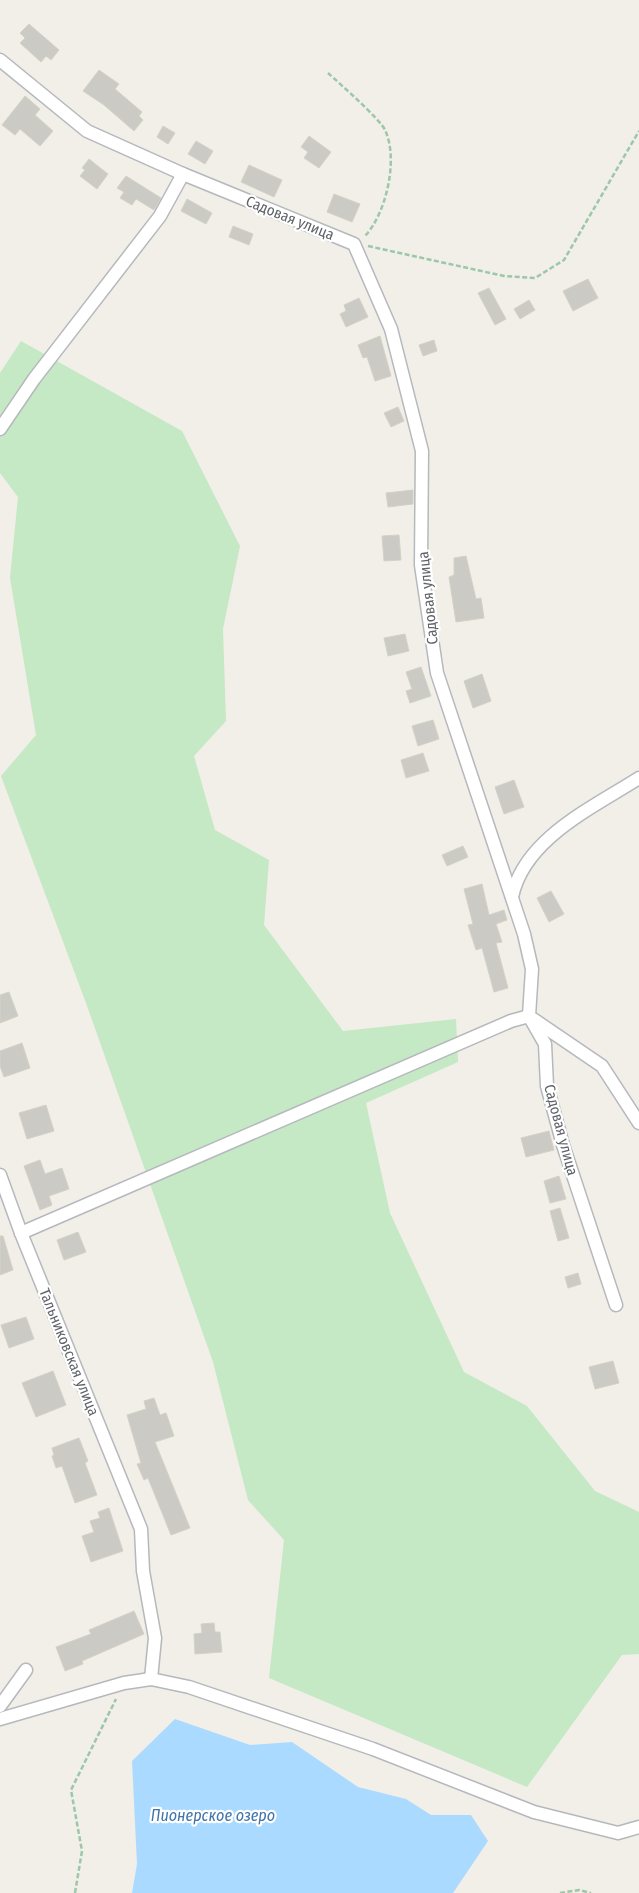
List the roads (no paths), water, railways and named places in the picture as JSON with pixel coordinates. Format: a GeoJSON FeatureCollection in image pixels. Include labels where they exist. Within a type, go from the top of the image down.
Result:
{"type":"FeatureCollection","features":[{"type":"Feature","properties":{"kind":"street","name":"Садовая улица"},"geometry":{"type":"LineString","coordinates":[[0,60],[87,131],[183,174],[354,244],[391,329],[422,451],[422,565],[437,673],[512,897],[532,969],[529,1016],[545,1044],[548,1086],[563,1145],[616,1305]]}},
{"type":"Feature","properties":{"kind":"street"},"geometry":{"type":"LineString","coordinates":[[0,429],[34,378],[160,216],[183,174]]}},
{"type":"Feature","properties":{"kind":"street"},"geometry":{"type":"LineString","coordinates":[[512,897],[515,882],[528,859],[547,838],[639,778]]}},
{"type":"Feature","properties":{"kind":"street"},"geometry":{"type":"LineString","coordinates":[[21,1233],[493,1029],[529,1016],[602,1066],[639,1123]]}},
{"type":"Feature","properties":{"kind":"street","name":"Тальниковская улица"},"geometry":{"type":"LineString","coordinates":[[0,1175],[21,1233],[141,1529],[143,1571],[155,1638],[151,1679]]}},
{"type":"Feature","properties":{"kind":"street"},"geometry":{"type":"LineString","coordinates":[[0,1706],[26,1670]]}},
{"type":"Feature","properties":{"kind":"street"},"geometry":{"type":"LineString","coordinates":[[0,1719],[124,1684],[151,1679],[189,1687],[373,1749],[534,1812],[618,1833],[639,1827]]}},
{"type":"Feature","properties":{"kind":"water","name":"Пионерское озеро"},"geometry":{"type":"Polygon","coordinates":[[[175,1719],[250,1745],[292,1742],[358,1787],[406,1799],[431,1815],[471,1815],[488,1841],[453,1893],[132,1893],[137,1864],[132,1761],[175,1719]]]}}]}
